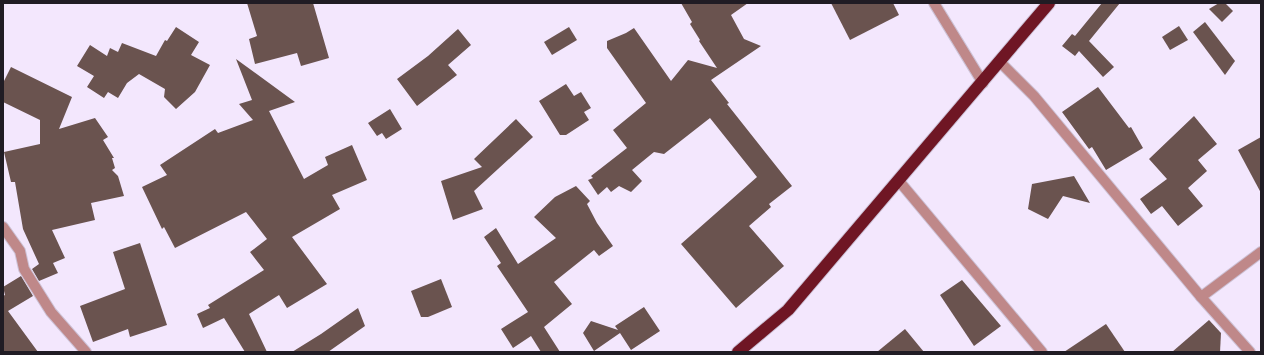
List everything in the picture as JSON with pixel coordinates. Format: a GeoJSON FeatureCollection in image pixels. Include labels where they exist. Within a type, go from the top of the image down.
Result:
{"type":"FeatureCollection","features":[{"type":"Feature","properties":{"kind":"highway"},"geometry":{"type":"LineString","coordinates":[[738,352],[788,310],[1049,3]]}},
{"type":"Feature","properties":{"kind":"street"},"geometry":{"type":"LineString","coordinates":[[934,3],[983,82]]}},
{"type":"Feature","properties":{"kind":"street"},"geometry":{"type":"LineString","coordinates":[[1000,62],[1034,96],[1201,297],[1250,352]]}},
{"type":"Feature","properties":{"kind":"street"},"geometry":{"type":"LineString","coordinates":[[899,181],[1042,352]]}},
{"type":"Feature","properties":{"kind":"street"},"geometry":{"type":"LineString","coordinates":[[3,227],[20,251],[24,269],[51,312],[86,352]]}},
{"type":"Feature","properties":{"kind":"street"},"geometry":{"type":"LineString","coordinates":[[1201,297],[1261,252]]}},
{"type":"Feature","properties":{"kind":"building"},"geometry":{"type":"Polygon","coordinates":[[[247,3],[313,3],[329,58],[301,66],[297,53],[255,64],[249,39],[257,36],[247,3]]]}},
{"type":"Feature","properties":{"kind":"building"},"geometry":{"type":"Polygon","coordinates":[[[681,3],[748,3],[731,15],[744,39],[761,46],[711,80],[729,103],[727,104],[792,186],[769,204],[771,207],[749,226],[784,266],[736,308],[681,244],[757,177],[710,118],[664,154],[654,152],[632,170],[642,181],[631,192],[619,186],[611,192],[607,187],[598,195],[588,180],[593,178],[591,176],[627,148],[613,130],[646,103],[607,48],[607,41],[634,28],[671,81],[688,60],[717,68],[699,41],[700,40],[690,24],[692,22],[681,3]]]}},
{"type":"Feature","properties":{"kind":"building"},"geometry":{"type":"Polygon","coordinates":[[[831,3],[893,3],[899,15],[850,40],[831,3]]]}},
{"type":"Feature","properties":{"kind":"building"},"geometry":{"type":"Polygon","coordinates":[[[1102,3],[1120,3],[1089,41],[1114,67],[1103,77],[1079,51],[1075,56],[1062,46],[1072,34],[1075,36],[1102,3]]]}},
{"type":"Feature","properties":{"kind":"building"},"geometry":{"type":"Polygon","coordinates":[[[1219,3],[1225,3],[1233,11],[1222,22],[1209,9],[1219,3]]]}},
{"type":"Feature","properties":{"kind":"building"},"geometry":{"type":"Polygon","coordinates":[[[1205,22],[1235,61],[1225,75],[1193,32],[1205,22]]]}},
{"type":"Feature","properties":{"kind":"building"},"geometry":{"type":"Polygon","coordinates":[[[1179,26],[1188,40],[1170,50],[1162,37],[1179,26]]]}},
{"type":"Feature","properties":{"kind":"building"},"geometry":{"type":"Polygon","coordinates":[[[176,27],[199,42],[191,55],[210,65],[195,92],[176,109],[164,97],[165,89],[139,74],[127,83],[118,98],[108,92],[104,98],[87,87],[94,76],[77,66],[90,45],[107,56],[110,48],[118,52],[122,43],[156,56],[165,40],[167,41],[176,27]]]}},
{"type":"Feature","properties":{"kind":"building"},"geometry":{"type":"Polygon","coordinates":[[[569,27],[577,40],[552,55],[544,42],[569,27]]]}},
{"type":"Feature","properties":{"kind":"building"},"geometry":{"type":"Polygon","coordinates":[[[458,29],[471,45],[448,65],[457,75],[417,106],[397,79],[428,56],[458,29]]]}},
{"type":"Feature","properties":{"kind":"building"},"geometry":{"type":"Polygon","coordinates":[[[236,59],[295,102],[269,111],[304,179],[328,165],[325,157],[352,145],[367,180],[332,195],[340,209],[292,237],[327,284],[287,308],[279,295],[249,314],[267,352],[245,352],[224,318],[203,328],[197,314],[210,308],[208,305],[264,270],[250,252],[267,239],[246,212],[175,248],[164,227],[162,229],[142,187],[167,175],[160,165],[215,129],[218,133],[253,120],[239,104],[252,100],[236,59]]]}},
{"type":"Feature","properties":{"kind":"building"},"geometry":{"type":"Polygon","coordinates":[[[11,67],[72,97],[59,129],[95,118],[108,137],[103,140],[114,158],[112,158],[115,168],[112,170],[118,176],[124,196],[91,203],[95,220],[52,230],[65,258],[53,263],[58,273],[39,281],[32,269],[39,264],[23,229],[15,182],[11,182],[4,152],[40,144],[40,120],[3,102],[3,83],[11,67]]]}},
{"type":"Feature","properties":{"kind":"building"},"geometry":{"type":"Polygon","coordinates":[[[566,84],[574,96],[581,92],[591,108],[584,112],[589,120],[566,135],[560,135],[539,101],[566,84]]]}},
{"type":"Feature","properties":{"kind":"building"},"geometry":{"type":"Polygon","coordinates":[[[1098,87],[1129,128],[1131,127],[1143,148],[1106,170],[1092,147],[1089,149],[1062,112],[1098,87]]]}},
{"type":"Feature","properties":{"kind":"building"},"geometry":{"type":"Polygon","coordinates":[[[390,109],[402,129],[386,139],[382,133],[377,136],[368,123],[390,109]]]}},
{"type":"Feature","properties":{"kind":"building"},"geometry":{"type":"Polygon","coordinates":[[[1194,116],[1217,144],[1198,160],[1207,171],[1188,188],[1203,206],[1178,226],[1162,206],[1151,214],[1140,199],[1167,179],[1149,159],[1194,116]]]}},
{"type":"Feature","properties":{"kind":"building"},"geometry":{"type":"Polygon","coordinates":[[[516,119],[533,137],[474,191],[483,209],[453,220],[441,181],[482,167],[474,159],[516,119]]]}},
{"type":"Feature","properties":{"kind":"building"},"geometry":{"type":"Polygon","coordinates":[[[1261,137],[1261,193],[1238,150],[1261,137]]]}},
{"type":"Feature","properties":{"kind":"building"},"geometry":{"type":"Polygon","coordinates":[[[1074,176],[1090,203],[1063,196],[1048,219],[1028,209],[1032,184],[1074,176]]]}},
{"type":"Feature","properties":{"kind":"building"},"geometry":{"type":"Polygon","coordinates":[[[576,186],[590,201],[587,204],[597,223],[613,246],[599,256],[594,250],[554,282],[572,304],[544,327],[560,352],[541,352],[531,336],[513,348],[501,329],[528,312],[497,266],[501,263],[484,237],[496,228],[518,264],[556,238],[534,217],[555,197],[576,186]]]}},
{"type":"Feature","properties":{"kind":"building"},"geometry":{"type":"Polygon","coordinates":[[[140,243],[167,325],[130,337],[128,329],[93,342],[80,306],[125,289],[113,252],[140,243]]]}},
{"type":"Feature","properties":{"kind":"building"},"geometry":{"type":"Polygon","coordinates":[[[21,276],[33,296],[8,311],[38,352],[3,352],[3,296],[5,295],[3,287],[21,276]]]}},
{"type":"Feature","properties":{"kind":"building"},"geometry":{"type":"Polygon","coordinates":[[[441,279],[452,307],[428,317],[421,317],[411,291],[441,279]]]}},
{"type":"Feature","properties":{"kind":"building"},"geometry":{"type":"Polygon","coordinates":[[[962,280],[1001,326],[974,346],[940,295],[962,280]]]}},
{"type":"Feature","properties":{"kind":"building"},"geometry":{"type":"Polygon","coordinates":[[[644,307],[660,331],[631,350],[620,333],[594,351],[583,333],[591,321],[618,330],[615,326],[644,307]]]}},
{"type":"Feature","properties":{"kind":"building"},"geometry":{"type":"Polygon","coordinates":[[[358,308],[365,326],[328,352],[292,352],[321,334],[358,308]]]}},
{"type":"Feature","properties":{"kind":"building"},"geometry":{"type":"Polygon","coordinates":[[[1209,320],[1221,333],[1220,352],[1172,352],[1209,320]]]}},
{"type":"Feature","properties":{"kind":"building"},"geometry":{"type":"Polygon","coordinates":[[[1106,324],[1125,352],[1064,352],[1106,324]]]}},
{"type":"Feature","properties":{"kind":"building"},"geometry":{"type":"Polygon","coordinates":[[[905,329],[924,352],[877,352],[905,329]]]}}]}
